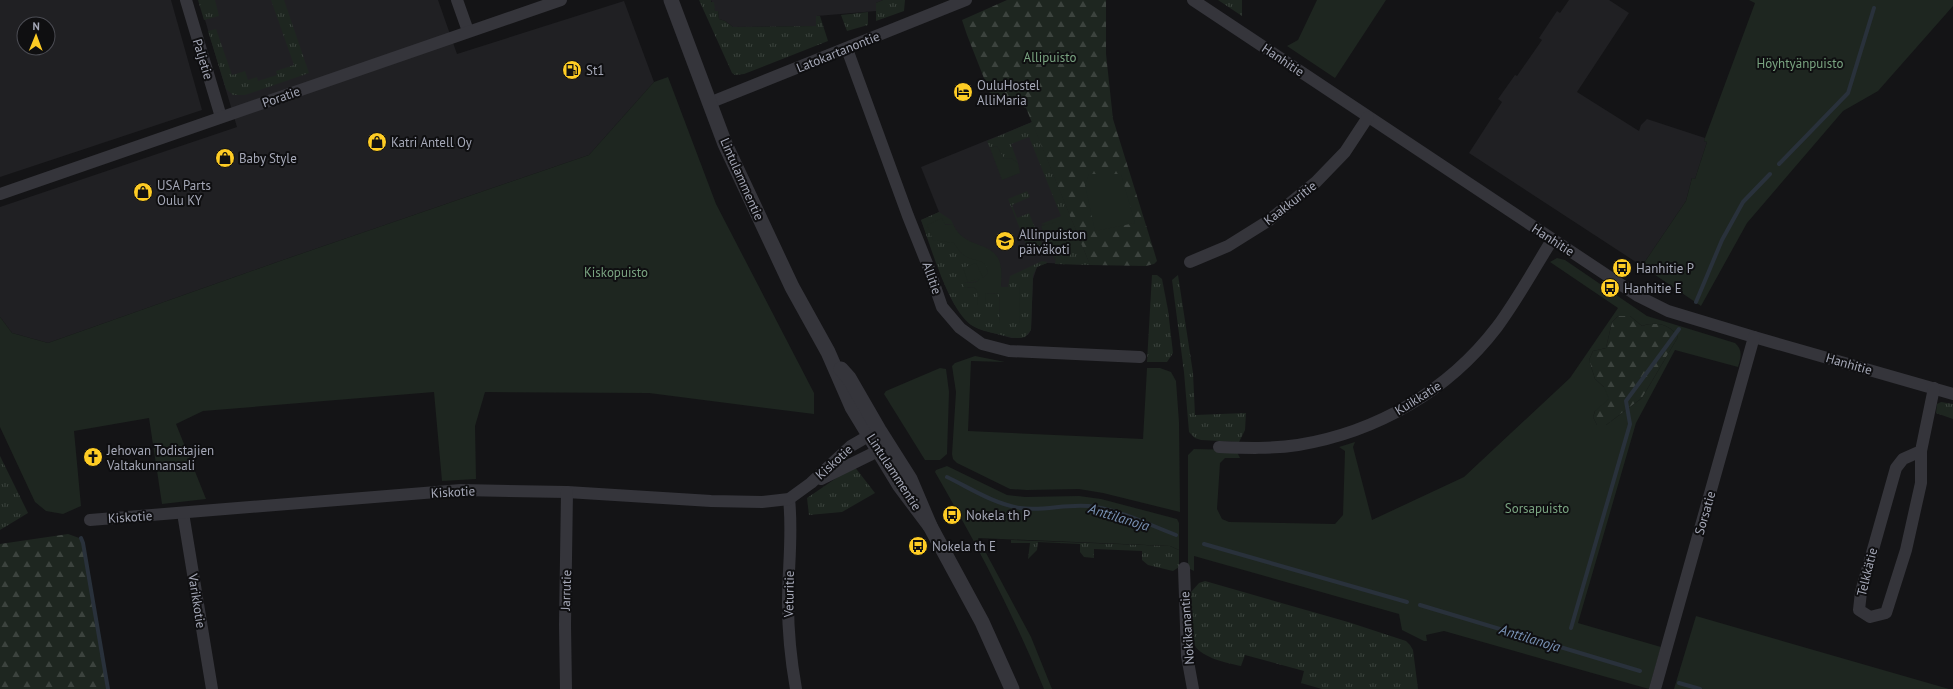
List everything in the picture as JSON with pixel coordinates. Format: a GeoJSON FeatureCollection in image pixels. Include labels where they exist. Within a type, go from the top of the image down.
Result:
{"type":"FeatureCollection","features":[{"type":"Feature","properties":{"kind":"street","name":"Paljetie"},"geometry":{"type":"LineString","coordinates":[[186,0],[221,118]]}},
{"type":"Feature","properties":{"kind":"street"},"geometry":{"type":"LineString","coordinates":[[457,0],[468,32]]}},
{"type":"Feature","properties":{"kind":"street","name":"Poratie"},"geometry":{"type":"LineString","coordinates":[[0,194],[561,0]]}},
{"type":"Feature","properties":{"kind":"street","name":"Lintulammentie"},"geometry":{"type":"LineString","coordinates":[[671,0],[709,103],[726,144],[772,244],[828,352],[852,407],[874,432],[884,448],[900,486],[930,526],[982,622],[1012,689]]}},
{"type":"Feature","properties":{"kind":"street","name":"Latokartanontie"},"geometry":{"type":"LineString","coordinates":[[709,103],[847,49],[966,0]]}},
{"type":"Feature","properties":{"kind":"street","name":"Hanhitie"},"geometry":{"type":"LineString","coordinates":[[1193,0],[1638,296],[1668,310],[1754,337],[1953,394]]}},
{"type":"Feature","properties":{"kind":"street","name":"Allitie"},"geometry":{"type":"LineString","coordinates":[[847,49],[942,307],[960,328],[982,344],[1009,351],[1140,357]]}},
{"type":"Feature","properties":{"kind":"street","name":"Kaakkuritie"},"geometry":{"type":"LineString","coordinates":[[1190,262],[1228,246],[1268,221],[1316,182],[1345,152],[1368,117]]}},
{"type":"Feature","properties":{"kind":"street","name":"Kuikkatie"},"geometry":{"type":"LineString","coordinates":[[1219,447],[1276,447],[1334,438],[1381,420],[1418,400],[1444,383],[1476,352],[1500,322],[1552,240]]}},
{"type":"Feature","properties":{"kind":"street","name":"Sorsatie"},"geometry":{"type":"LineString","coordinates":[[1655,689],[1754,337]]}},
{"type":"Feature","properties":{"kind":"street","name":"Telkkätie"},"geometry":{"type":"LineString","coordinates":[[1921,451],[1903,459],[1896,468],[1861,592],[1859,610],[1870,617],[1886,613],[1906,550],[1921,483],[1921,451],[1934,388]]}},
{"type":"Feature","properties":{"kind":"street","name":"Kiskotie"},"geometry":{"type":"LineString","coordinates":[[90,520],[461,490],[567,492],[711,501],[762,502],[789,499],[811,483],[851,446],[874,432]]}},
{"type":"Feature","properties":{"kind":"street","name":"Kiskotie"},"geometry":{"type":"LineString","coordinates":[[811,483],[884,448]]}},
{"type":"Feature","properties":{"kind":"street","name":"Jarrutie"},"geometry":{"type":"LineString","coordinates":[[566,689],[565,625],[567,492]]}},
{"type":"Feature","properties":{"kind":"street","name":"Veturitie"},"geometry":{"type":"LineString","coordinates":[[789,499],[791,519],[788,603],[791,656],[796,689]]}},
{"type":"Feature","properties":{"kind":"street","name":"Varikkotie"},"geometry":{"type":"LineString","coordinates":[[183,513],[212,689]]}},
{"type":"Feature","properties":{"kind":"street","name":"Nokikanantie"},"geometry":{"type":"LineString","coordinates":[[1184,568],[1188,656],[1193,689]]}},
{"type":"Feature","properties":{"kind":"shaded area"},"geometry":{"type":"Polygon","coordinates":[[[0,0],[171,0],[202,110],[0,177],[0,0]]]}},
{"type":"Feature","properties":{"kind":"shaded area"},"geometry":{"type":"Polygon","coordinates":[[[199,0],[438,0],[457,54],[624,1],[654,82],[589,155],[283,260],[48,343],[12,333],[0,317],[0,207],[237,127],[199,0]]]}},
{"type":"Feature","properties":{"kind":"shaded area"},"geometry":{"type":"Polygon","coordinates":[[[711,0],[883,0],[876,3],[876,11],[817,16],[817,26],[733,27],[725,21],[719,19],[718,11],[715,11],[711,0]]]}},
{"type":"Feature","properties":{"kind":"shaded area"},"geometry":{"type":"Polygon","coordinates":[[[1569,0],[1609,0],[1629,13],[1577,92],[1639,131],[1641,125],[1647,119],[1705,138],[1704,141],[1707,142],[1695,179],[1692,178],[1686,201],[1642,266],[1469,153],[1502,102],[1498,99],[1515,75],[1517,76],[1542,40],[1539,38],[1557,11],[1560,13],[1569,0]]]}},
{"type":"Feature","properties":{"kind":"shaded area","name":"Allinpuiston päiväkoti"},"geometry":{"type":"Polygon","coordinates":[[[1032,122],[1090,265],[1047,263],[1037,267],[1033,279],[1031,330],[1028,335],[1021,338],[1011,338],[979,329],[970,324],[954,304],[945,285],[921,220],[939,212],[921,167],[1032,122]]]}},
{"type":"Feature","properties":{"kind":"green space"},"geometry":{"type":"Polygon","coordinates":[[[198,0],[215,0],[219,16],[204,20],[198,0]]]}},
{"type":"Feature","properties":{"kind":"green space"},"geometry":{"type":"Polygon","coordinates":[[[271,0],[284,0],[309,73],[245,95],[233,95],[226,89],[208,31],[216,29],[232,75],[245,71],[248,80],[257,77],[258,81],[277,75],[276,71],[294,65],[271,0]]]}},
{"type":"Feature","properties":{"kind":"green space"},"geometry":{"type":"Polygon","coordinates":[[[699,0],[711,0],[711,2],[714,2],[715,11],[718,11],[719,19],[725,21],[733,27],[816,26],[816,16],[820,16],[828,41],[744,74],[735,75],[732,73],[699,0]]]}},
{"type":"Feature","properties":{"kind":"green space"},"geometry":{"type":"Polygon","coordinates":[[[883,0],[905,0],[904,11],[876,21],[876,3],[883,0]]]}},
{"type":"Feature","properties":{"kind":"green space","name":"Allipuisto"},"geometry":{"type":"Polygon","coordinates":[[[1007,0],[1106,0],[1106,54],[1113,119],[1157,261],[1154,264],[1146,266],[1090,265],[1026,108],[991,96],[962,20],[1007,0]]]}},
{"type":"Feature","properties":{"kind":"green space"},"geometry":{"type":"Polygon","coordinates":[[[1218,0],[1242,0],[1242,16],[1218,0]]]}},
{"type":"Feature","properties":{"kind":"green space"},"geometry":{"type":"Polygon","coordinates":[[[1317,0],[1386,0],[1335,78],[1287,46],[1298,40],[1317,0]]]}},
{"type":"Feature","properties":{"kind":"green space","name":"Höyhtyänpuisto"},"geometry":{"type":"Polygon","coordinates":[[[1749,0],[1953,0],[1953,6],[1878,91],[1843,111],[1747,223],[1701,306],[1642,266],[1686,201],[1692,178],[1695,179],[1707,142],[1704,141],[1705,138],[1755,3],[1749,0]]]}},
{"type":"Feature","properties":{"kind":"green space"},"geometry":{"type":"Polygon","coordinates":[[[868,12],[868,25],[847,31],[841,15],[868,12]]]}},
{"type":"Feature","properties":{"kind":"green space","name":"Kiskopuisto"},"geometry":{"type":"Polygon","coordinates":[[[668,77],[716,204],[814,393],[814,414],[649,393],[485,392],[475,426],[476,479],[442,481],[434,392],[203,411],[176,424],[206,499],[162,504],[149,418],[74,431],[81,506],[63,514],[46,511],[35,502],[0,427],[0,317],[12,333],[48,343],[283,260],[589,155],[654,82],[668,77]]]}},
{"type":"Feature","properties":{"kind":"green space"},"geometry":{"type":"Polygon","coordinates":[[[1032,122],[1090,265],[1055,264],[1056,257],[1067,242],[1064,231],[1067,230],[1041,224],[1061,216],[1029,137],[1011,144],[1018,163],[1011,158],[1004,159],[997,146],[990,148],[987,141],[1032,122]]]}},
{"type":"Feature","properties":{"kind":"green space"},"geometry":{"type":"Polygon","coordinates":[[[997,146],[1004,159],[1011,158],[1018,163],[1020,173],[1002,180],[990,148],[997,146]]]}},
{"type":"Feature","properties":{"kind":"green space"},"geometry":{"type":"Polygon","coordinates":[[[1089,174],[1121,174],[1135,223],[1095,231],[1085,185],[1089,174]]]}},
{"type":"Feature","properties":{"kind":"green space"},"geometry":{"type":"Polygon","coordinates":[[[1027,191],[1030,197],[1012,205],[1017,218],[1029,213],[1035,228],[1022,234],[1008,199],[1027,191]]]}},
{"type":"Feature","properties":{"kind":"green space"},"geometry":{"type":"Polygon","coordinates":[[[939,212],[951,220],[953,224],[927,225],[954,243],[961,253],[967,257],[984,262],[987,265],[987,274],[983,278],[980,277],[980,281],[964,283],[968,288],[974,287],[978,291],[978,304],[986,293],[999,294],[1000,322],[1020,287],[1008,287],[1010,276],[1042,261],[1047,262],[1037,267],[1033,275],[1031,330],[1025,337],[1011,337],[984,331],[971,325],[963,317],[955,305],[941,276],[921,220],[939,212]]]}},
{"type":"Feature","properties":{"kind":"green space"},"geometry":{"type":"Polygon","coordinates":[[[942,218],[945,225],[953,224],[958,233],[965,238],[994,252],[1001,268],[1001,287],[1020,287],[1019,323],[1000,323],[999,294],[986,293],[985,305],[978,305],[977,291],[974,287],[964,288],[964,283],[976,282],[980,278],[968,282],[963,268],[976,263],[983,278],[987,274],[986,265],[980,261],[963,255],[954,243],[933,240],[927,225],[942,218]]]}},
{"type":"Feature","properties":{"kind":"green space"},"geometry":{"type":"Polygon","coordinates":[[[1056,222],[1063,222],[1068,227],[1064,231],[1067,244],[1066,247],[1057,255],[1055,260],[1041,226],[1056,222]]]}},
{"type":"Feature","properties":{"kind":"green space"},"geometry":{"type":"Polygon","coordinates":[[[1035,228],[1042,244],[1028,250],[1022,234],[1035,228]]]}},
{"type":"Feature","properties":{"kind":"green space"},"geometry":{"type":"Polygon","coordinates":[[[1042,244],[1042,252],[1031,257],[1028,250],[1042,244]]]}},
{"type":"Feature","properties":{"kind":"green space","name":"Sorsapuisto"},"geometry":{"type":"Polygon","coordinates":[[[1557,258],[1565,260],[1647,316],[1735,343],[1740,351],[1738,367],[1675,350],[1636,423],[1578,623],[1661,647],[1649,689],[1444,631],[1426,635],[1427,641],[1424,641],[1402,630],[1399,614],[1194,556],[1194,571],[1188,568],[1188,455],[1194,449],[1236,450],[1240,458],[1225,458],[1220,463],[1217,509],[1222,519],[1229,522],[1335,524],[1343,515],[1345,451],[1339,447],[1355,442],[1353,447],[1372,520],[1464,477],[1570,378],[1618,308],[1550,262],[1557,258]],[[1618,316],[1612,322],[1606,348],[1593,351],[1589,360],[1595,379],[1604,387],[1609,399],[1595,411],[1593,417],[1597,425],[1606,425],[1642,398],[1678,337],[1667,326],[1652,324],[1642,326],[1630,316],[1618,316]]]}},
{"type":"Feature","properties":{"kind":"green space"},"geometry":{"type":"Polygon","coordinates":[[[1152,275],[1157,275],[1162,279],[1168,310],[1173,353],[1167,362],[1147,362],[1152,275]]]}},
{"type":"Feature","properties":{"kind":"green space"},"geometry":{"type":"Polygon","coordinates":[[[1178,275],[1193,373],[1195,415],[1246,413],[1245,430],[1239,442],[1201,440],[1195,438],[1189,432],[1184,372],[1172,280],[1178,275]]]}},
{"type":"Feature","properties":{"kind":"green space"},"geometry":{"type":"Polygon","coordinates":[[[1618,316],[1630,316],[1642,326],[1657,324],[1667,326],[1678,337],[1642,398],[1606,425],[1597,425],[1593,417],[1604,387],[1595,379],[1589,360],[1593,351],[1606,348],[1612,322],[1618,316]]]}},
{"type":"Feature","properties":{"kind":"green space"},"geometry":{"type":"Polygon","coordinates":[[[975,356],[1005,362],[971,361],[968,431],[1143,439],[1147,368],[1160,368],[1171,372],[1176,381],[1179,422],[1180,512],[1103,493],[1079,489],[1010,489],[957,463],[953,459],[952,454],[956,392],[952,366],[955,363],[975,356]]]}},
{"type":"Feature","properties":{"kind":"green space"},"geometry":{"type":"Polygon","coordinates":[[[940,368],[946,369],[949,392],[947,454],[940,460],[925,460],[884,394],[886,391],[940,368]]]}},
{"type":"Feature","properties":{"kind":"green space"},"geometry":{"type":"Polygon","coordinates":[[[1941,402],[1953,404],[1953,419],[1936,413],[1937,404],[1941,402]]]}},
{"type":"Feature","properties":{"kind":"green space"},"geometry":{"type":"Polygon","coordinates":[[[0,456],[28,513],[0,530],[0,456]]]}},
{"type":"Feature","properties":{"kind":"green space"},"geometry":{"type":"Polygon","coordinates":[[[854,466],[875,493],[842,512],[809,515],[807,498],[854,466]]]}},
{"type":"Feature","properties":{"kind":"green space"},"geometry":{"type":"Polygon","coordinates":[[[947,466],[1007,495],[1025,497],[1079,496],[1101,499],[1177,519],[1179,523],[1179,550],[1170,546],[978,538],[1031,637],[1052,689],[1044,689],[1020,633],[993,579],[935,472],[936,470],[947,466]]]}},
{"type":"Feature","properties":{"kind":"green space"},"geometry":{"type":"Polygon","coordinates":[[[68,534],[82,539],[109,689],[0,689],[0,544],[68,534]]]}},
{"type":"Feature","properties":{"kind":"green space"},"geometry":{"type":"Polygon","coordinates":[[[1011,540],[1170,546],[1179,550],[1179,567],[1173,571],[1148,565],[1142,560],[1142,551],[1094,549],[1094,558],[1084,557],[1080,552],[1080,544],[1038,542],[1037,550],[1028,559],[1030,543],[1011,543],[1011,540]]]}},
{"type":"Feature","properties":{"kind":"green space"},"geometry":{"type":"Polygon","coordinates":[[[1205,581],[1348,622],[1406,641],[1413,650],[1418,689],[1322,689],[1301,683],[1304,671],[1245,655],[1241,666],[1222,662],[1209,657],[1199,650],[1193,642],[1191,612],[1191,592],[1199,583],[1205,581]]]}},
{"type":"Feature","properties":{"kind":"green space"},"geometry":{"type":"Polygon","coordinates":[[[1696,616],[1949,689],[1674,689],[1696,616]]]}},
{"type":"Feature","properties":{"kind":"waterway"},"geometry":{"type":"LineString","coordinates":[[1779,164],[1848,93],[1874,8]]}},
{"type":"Feature","properties":{"kind":"waterway"},"geometry":{"type":"LineString","coordinates":[[1696,302],[1722,240],[1743,202],[1770,174]]}},
{"type":"Feature","properties":{"kind":"waterway"},"geometry":{"type":"LineString","coordinates":[[1571,628],[1630,424],[1626,401],[1679,329]]}},
{"type":"Feature","properties":{"kind":"waterway","name":"Anttilanoja"},"geometry":{"type":"LineString","coordinates":[[947,477],[982,495],[1010,506],[1029,509],[1077,506],[1096,507],[1127,515],[1176,535]]}},
{"type":"Feature","properties":{"kind":"waterway"},"geometry":{"type":"LineString","coordinates":[[81,538],[108,689]]}},
{"type":"Feature","properties":{"kind":"waterway","name":"Anttilanoja"},"geometry":{"type":"LineString","coordinates":[[1204,544],[1407,602]]}},
{"type":"Feature","properties":{"kind":"waterway","name":"Anttilanoja"},"geometry":{"type":"LineString","coordinates":[[1420,605],[1640,671]]}},
{"type":"Feature","properties":{"kind":"waterway","name":"Anttilanoja"},"geometry":{"type":"LineString","coordinates":[[1679,683],[1700,689]]}},
{"type":"Feature","properties":{"kind":"place","name":"St1"},"geometry":{"type":"Point","coordinates":[572,70]}},
{"type":"Feature","properties":{"kind":"place","name":"OuluHostel AlliMaria"},"geometry":{"type":"Point","coordinates":[963,92]}},
{"type":"Feature","properties":{"kind":"place","name":"Katri Antell Oy"},"geometry":{"type":"Point","coordinates":[377,142]}},
{"type":"Feature","properties":{"kind":"place","name":"Baby Style"},"geometry":{"type":"Point","coordinates":[225,158]}},
{"type":"Feature","properties":{"kind":"place","name":"USA Parts Oulu KY"},"geometry":{"type":"Point","coordinates":[143,192]}},
{"type":"Feature","properties":{"kind":"place","name":"Allinpuiston päiväkoti"},"geometry":{"type":"Point","coordinates":[1005,241]}},
{"type":"Feature","properties":{"kind":"place","name":"Hanhitie P"},"geometry":{"type":"Point","coordinates":[1622,268]}},
{"type":"Feature","properties":{"kind":"place","name":"Hanhitie E"},"geometry":{"type":"Point","coordinates":[1610,288]}},
{"type":"Feature","properties":{"kind":"place","name":"Jehovan Todistajien Valtakunnansali"},"geometry":{"type":"Point","coordinates":[93,457]}},
{"type":"Feature","properties":{"kind":"place","name":"Nokela th P"},"geometry":{"type":"Point","coordinates":[952,515]}},
{"type":"Feature","properties":{"kind":"place","name":"Nokela th E"},"geometry":{"type":"Point","coordinates":[918,546]}}]}
